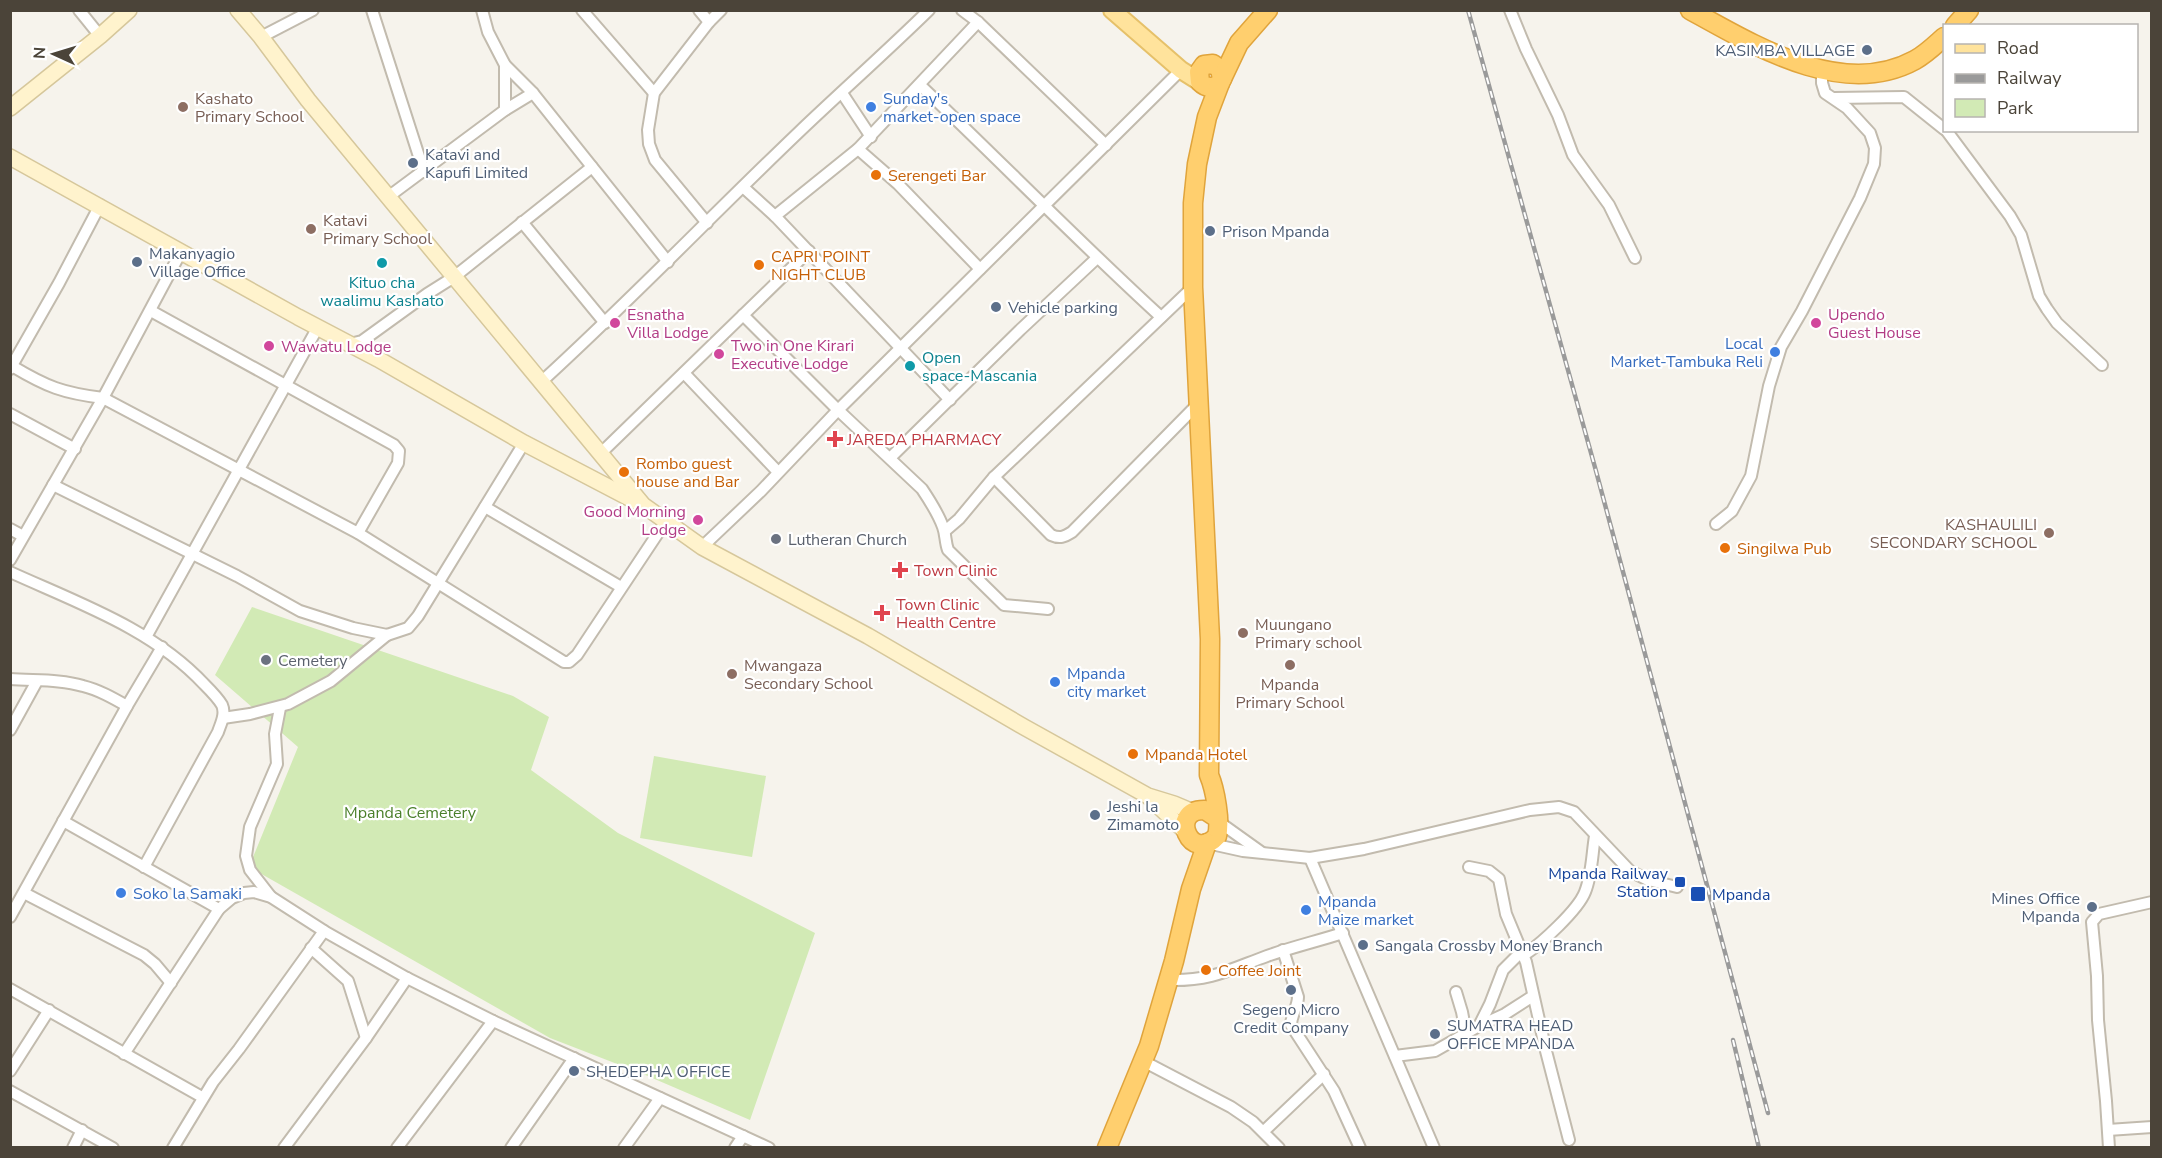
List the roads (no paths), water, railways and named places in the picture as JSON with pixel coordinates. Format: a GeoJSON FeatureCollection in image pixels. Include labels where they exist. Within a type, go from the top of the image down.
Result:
{"type":"FeatureCollection","features":[{"type":"Feature","properties":{"kind":"highway"},"geometry":{"type":"LineString","coordinates":[[1186,834],[1193,842],[1207,843],[1217,836],[1218,820],[1215,794],[1209,775],[1210,639],[1193,287],[1193,202],[1197,164],[1207,117],[1209,76],[1268,10]]}},
{"type":"Feature","properties":{"kind":"highway"},"geometry":{"type":"LineString","coordinates":[[1690,10],[1738,36],[1796,62],[1845,74],[1874,74],[1916,60],[1943,38]]}},
{"type":"Feature","properties":{"kind":"highway"},"geometry":{"type":"LineString","coordinates":[[1957,24],[1968,10]]}},
{"type":"Feature","properties":{"kind":"highway"},"geometry":{"type":"LineString","coordinates":[[1191,889],[1185,824],[1188,817],[1195,811],[1209,775]]}},
{"type":"Feature","properties":{"kind":"highway"},"geometry":{"type":"LineString","coordinates":[[1195,811],[1205,810],[1218,820]]}},
{"type":"Feature","properties":{"kind":"highway"},"geometry":{"type":"LineString","coordinates":[[1111,1146],[1143,1061],[1169,980],[1191,889],[1207,843]]}},
{"type":"Feature","properties":{"kind":"main road"},"geometry":{"type":"LineString","coordinates":[[1112,10],[1176,65],[1209,76]]}},
{"type":"Feature","properties":{"kind":"street"},"geometry":{"type":"LineString","coordinates":[[79,10],[100,36]]}},
{"type":"Feature","properties":{"kind":"street"},"geometry":{"type":"LineString","coordinates":[[10,108],[129,10]]}},
{"type":"Feature","properties":{"kind":"street"},"geometry":{"type":"LineString","coordinates":[[238,10],[308,100],[643,506]]}},
{"type":"Feature","properties":{"kind":"street"},"geometry":{"type":"LineString","coordinates":[[261,37],[313,10]]}},
{"type":"Feature","properties":{"kind":"street"},"geometry":{"type":"LineString","coordinates":[[372,10],[424,172]]}},
{"type":"Feature","properties":{"kind":"street"},"geometry":{"type":"LineString","coordinates":[[482,10],[488,32],[505,65],[532,93],[668,262]]}},
{"type":"Feature","properties":{"kind":"street"},"geometry":{"type":"LineString","coordinates":[[582,10],[654,93]]}},
{"type":"Feature","properties":{"kind":"street"},"geometry":{"type":"LineString","coordinates":[[699,10],[709,22]]}},
{"type":"Feature","properties":{"kind":"street"},"geometry":{"type":"LineString","coordinates":[[707,223],[655,160],[649,144],[648,130],[654,93],[721,10]]}},
{"type":"Feature","properties":{"kind":"street"},"geometry":{"type":"LineString","coordinates":[[540,383],[605,324],[800,131],[929,10]]}},
{"type":"Feature","properties":{"kind":"street"},"geometry":{"type":"LineString","coordinates":[[962,10],[978,22],[1106,145]]}},
{"type":"Feature","properties":{"kind":"street"},"geometry":{"type":"LineString","coordinates":[[1510,10],[1529,57],[1558,115],[1573,155],[1609,205],[1635,258]]}},
{"type":"Feature","properties":{"kind":"street"},"geometry":{"type":"LineString","coordinates":[[775,216],[858,149],[978,22]]}},
{"type":"Feature","properties":{"kind":"street"},"geometry":{"type":"LineString","coordinates":[[505,65],[505,110]]}},
{"type":"Feature","properties":{"kind":"street"},"geometry":{"type":"LineString","coordinates":[[702,547],[761,492],[838,410],[1106,145],[1176,65]]}},
{"type":"Feature","properties":{"kind":"street"},"geometry":{"type":"LineString","coordinates":[[1716,524],[1732,511],[1751,476],[1769,386],[1781,347],[1860,198],[1874,164],[1875,148],[1870,133],[1847,108],[1824,90],[1822,70]]}},
{"type":"Feature","properties":{"kind":"street"},"geometry":{"type":"LineString","coordinates":[[920,85],[1097,258],[1161,317]]}},
{"type":"Feature","properties":{"kind":"street"},"geometry":{"type":"LineString","coordinates":[[388,197],[505,110],[532,93]]}},
{"type":"Feature","properties":{"kind":"street"},"geometry":{"type":"LineString","coordinates":[[842,93],[871,136]]}},
{"type":"Feature","properties":{"kind":"street"},"geometry":{"type":"LineString","coordinates":[[1834,98],[1892,95],[1904,97],[1943,128]]}},
{"type":"Feature","properties":{"kind":"street"},"geometry":{"type":"LineString","coordinates":[[1947,132],[2010,216],[2021,235],[2039,296],[2056,323],[2102,365]]}},
{"type":"Feature","properties":{"kind":"street"},"geometry":{"type":"LineString","coordinates":[[858,149],[898,184],[980,269]]}},
{"type":"Feature","properties":{"kind":"street"},"geometry":{"type":"LineString","coordinates":[[10,157],[378,359],[524,443],[643,506],[702,547],[868,636],[1148,796],[1195,811]]}},
{"type":"Feature","properties":{"kind":"street"},"geometry":{"type":"LineString","coordinates":[[354,343],[362,341],[454,277],[592,167]]}},
{"type":"Feature","properties":{"kind":"street"},"geometry":{"type":"LineString","coordinates":[[743,187],[775,216],[950,400]]}},
{"type":"Feature","properties":{"kind":"street"},"geometry":{"type":"LineString","coordinates":[[100,205],[11,368],[53,388],[103,398],[358,533],[561,660],[569,662],[587,641],[666,521]]}},
{"type":"Feature","properties":{"kind":"street"},"geometry":{"type":"LineString","coordinates":[[522,222],[605,324]]}},
{"type":"Feature","properties":{"kind":"street"},"geometry":{"type":"LineString","coordinates":[[600,454],[809,251]]}},
{"type":"Feature","properties":{"kind":"street"},"geometry":{"type":"LineString","coordinates":[[10,560],[75,449],[181,252]]}},
{"type":"Feature","properties":{"kind":"street"},"geometry":{"type":"LineString","coordinates":[[890,458],[1097,258]]}},
{"type":"Feature","properties":{"kind":"street"},"geometry":{"type":"LineString","coordinates":[[945,531],[959,519],[994,477],[1193,287]]}},
{"type":"Feature","properties":{"kind":"street"},"geometry":{"type":"LineString","coordinates":[[151,311],[394,446],[399,451],[398,463],[358,533]]}},
{"type":"Feature","properties":{"kind":"street"},"geometry":{"type":"LineString","coordinates":[[743,315],[838,410],[922,489],[945,531],[945,543],[948,550],[997,600],[1011,607],[1048,609]]}},
{"type":"Feature","properties":{"kind":"street"},"geometry":{"type":"LineString","coordinates":[[146,637],[318,327]]}},
{"type":"Feature","properties":{"kind":"street"},"geometry":{"type":"LineString","coordinates":[[684,373],[778,472]]}},
{"type":"Feature","properties":{"kind":"street"},"geometry":{"type":"LineString","coordinates":[[994,477],[1051,535],[1057,538],[1064,537],[1072,532],[1198,404]]}},
{"type":"Feature","properties":{"kind":"street"},"geometry":{"type":"LineString","coordinates":[[10,414],[75,449]]}},
{"type":"Feature","properties":{"kind":"street"},"geometry":{"type":"LineString","coordinates":[[223,718],[280,708],[331,681],[387,635],[408,628],[418,616],[524,443]]}},
{"type":"Feature","properties":{"kind":"street"},"geometry":{"type":"LineString","coordinates":[[53,485],[300,611],[353,628],[387,635]]}},
{"type":"Feature","properties":{"kind":"street"},"geometry":{"type":"LineString","coordinates":[[485,507],[621,587]]}},
{"type":"Feature","properties":{"kind":"street"},"geometry":{"type":"LineString","coordinates":[[10,529],[23,536]]}},
{"type":"Feature","properties":{"kind":"street"},"geometry":{"type":"LineString","coordinates":[[10,572],[146,637],[162,647],[188,667],[222,705],[223,718],[206,756],[144,867]]}},
{"type":"Feature","properties":{"kind":"street"},"geometry":{"type":"LineString","coordinates":[[10,917],[162,647]]}},
{"type":"Feature","properties":{"kind":"street"},"geometry":{"type":"LineString","coordinates":[[10,679],[64,682],[83,686],[106,694],[127,706]]}},
{"type":"Feature","properties":{"kind":"street"},"geometry":{"type":"LineString","coordinates":[[10,730],[37,681]]}},
{"type":"Feature","properties":{"kind":"street"},"geometry":{"type":"LineString","coordinates":[[271,897],[250,870],[246,856],[250,827],[276,764],[275,734],[280,708]]}},
{"type":"Feature","properties":{"kind":"street"},"geometry":{"type":"LineString","coordinates":[[1148,796],[1186,834]]}},
{"type":"Feature","properties":{"kind":"street"},"geometry":{"type":"LineString","coordinates":[[1207,843],[1243,851],[1310,858],[1365,849],[1530,810],[1558,807],[1574,812],[1630,871],[1648,880],[1677,887]]}},
{"type":"Feature","properties":{"kind":"street"},"geometry":{"type":"LineString","coordinates":[[1218,820],[1262,852]]}},
{"type":"Feature","properties":{"kind":"street"},"geometry":{"type":"LineString","coordinates":[[63,821],[219,909]]}},
{"type":"Feature","properties":{"kind":"street"},"geometry":{"type":"LineString","coordinates":[[1479,1026],[1503,970],[1523,953],[1541,944],[1579,904],[1586,891],[1595,836]]}},
{"type":"Feature","properties":{"kind":"street"},"geometry":{"type":"LineString","coordinates":[[1310,858],[1434,1148]]}},
{"type":"Feature","properties":{"kind":"street"},"geometry":{"type":"LineString","coordinates":[[1469,867],[1490,871],[1498,879],[1506,914],[1523,953],[1569,1140]]}},
{"type":"Feature","properties":{"kind":"street"},"geometry":{"type":"LineString","coordinates":[[124,1054],[219,909],[232,898],[254,892],[271,897],[324,931],[407,978],[493,1021],[769,1148]]}},
{"type":"Feature","properties":{"kind":"street"},"geometry":{"type":"LineString","coordinates":[[24,893],[144,955],[171,983]]}},
{"type":"Feature","properties":{"kind":"street"},"geometry":{"type":"LineString","coordinates":[[2109,1148],[2092,922],[2099,914],[2151,902]]}},
{"type":"Feature","properties":{"kind":"street"},"geometry":{"type":"LineString","coordinates":[[173,1148],[202,1097],[324,931]]}},
{"type":"Feature","properties":{"kind":"street"},"geometry":{"type":"LineString","coordinates":[[1169,980],[1210,977],[1283,950],[1343,933]]}},
{"type":"Feature","properties":{"kind":"street"},"geometry":{"type":"LineString","coordinates":[[311,948],[348,981],[366,1038]]}},
{"type":"Feature","properties":{"kind":"street"},"geometry":{"type":"LineString","coordinates":[[1283,950],[1298,997],[1291,1025],[1334,1091],[1360,1148]]}},
{"type":"Feature","properties":{"kind":"street"},"geometry":{"type":"LineString","coordinates":[[284,1148],[366,1038],[407,978]]}},
{"type":"Feature","properties":{"kind":"street"},"geometry":{"type":"LineString","coordinates":[[10,989],[202,1097]]}},
{"type":"Feature","properties":{"kind":"street"},"geometry":{"type":"LineString","coordinates":[[1456,992],[1466,1033]]}},
{"type":"Feature","properties":{"kind":"street"},"geometry":{"type":"LineString","coordinates":[[1395,1056],[1435,1051],[1505,1014],[1533,996]]}},
{"type":"Feature","properties":{"kind":"street"},"geometry":{"type":"LineString","coordinates":[[10,1071],[49,1010]]}},
{"type":"Feature","properties":{"kind":"street"},"geometry":{"type":"LineString","coordinates":[[397,1148],[493,1021]]}},
{"type":"Feature","properties":{"kind":"street"},"geometry":{"type":"LineString","coordinates":[[511,1148],[574,1058]]}},
{"type":"Feature","properties":{"kind":"street"},"geometry":{"type":"LineString","coordinates":[[1143,1061],[1231,1107],[1264,1131],[1279,1148]]}},
{"type":"Feature","properties":{"kind":"street"},"geometry":{"type":"LineString","coordinates":[[1264,1131],[1324,1074]]}},
{"type":"Feature","properties":{"kind":"street"},"geometry":{"type":"LineString","coordinates":[[10,1091],[113,1148]]}},
{"type":"Feature","properties":{"kind":"street"},"geometry":{"type":"LineString","coordinates":[[624,1148],[660,1098]]}},
{"type":"Feature","properties":{"kind":"street"},"geometry":{"type":"LineString","coordinates":[[2108,1130],[2151,1127]]}},
{"type":"Feature","properties":{"kind":"street"},"geometry":{"type":"LineString","coordinates":[[73,1148],[82,1130]]}},
{"type":"Feature","properties":{"kind":"street"},"geometry":{"type":"LineString","coordinates":[[735,1148],[743,1136]]}},
{"type":"Feature","properties":{"kind":"railway"},"geometry":{"type":"LineString","coordinates":[[1468,10],[1596,471],[1768,1113]]}},
{"type":"Feature","properties":{"kind":"railway"},"geometry":{"type":"LineString","coordinates":[[1733,1040],[1759,1148]]}},
{"type":"Feature","properties":{"kind":"place","name":"KASIMBA VILLAGE"},"geometry":{"type":"Point","coordinates":[1867,50]}},
{"type":"Feature","properties":{"kind":"place","name":"Kashato Primary School"},"geometry":{"type":"Point","coordinates":[183,107]}},
{"type":"Feature","properties":{"kind":"place","name":"Sunday's market-open space"},"geometry":{"type":"Point","coordinates":[871,107]}},
{"type":"Feature","properties":{"kind":"place","name":"Katavi and Kapufi Limited"},"geometry":{"type":"Point","coordinates":[413,163]}},
{"type":"Feature","properties":{"kind":"place","name":"Serengeti Bar"},"geometry":{"type":"Point","coordinates":[876,175]}},
{"type":"Feature","properties":{"kind":"place","name":"Katavi Primary School"},"geometry":{"type":"Point","coordinates":[311,229]}},
{"type":"Feature","properties":{"kind":"place","name":"Prison Mpanda"},"geometry":{"type":"Point","coordinates":[1210,231]}},
{"type":"Feature","properties":{"kind":"place","name":"Makanyagio Village Office"},"geometry":{"type":"Point","coordinates":[137,262]}},
{"type":"Feature","properties":{"kind":"place","name":"Kituo cha waalimu Kashato"},"geometry":{"type":"Point","coordinates":[382,263]}},
{"type":"Feature","properties":{"kind":"place","name":"CAPRI POINT NIGHT CLUB"},"geometry":{"type":"Point","coordinates":[759,265]}},
{"type":"Feature","properties":{"kind":"place","name":"Vehicle parking"},"geometry":{"type":"Point","coordinates":[996,307]}},
{"type":"Feature","properties":{"kind":"place","name":"Esnatha Villa Lodge"},"geometry":{"type":"Point","coordinates":[615,323]}},
{"type":"Feature","properties":{"kind":"place","name":"Upendo Guest House"},"geometry":{"type":"Point","coordinates":[1816,323]}},
{"type":"Feature","properties":{"kind":"place","name":"Wawatu Lodge"},"geometry":{"type":"Point","coordinates":[269,346]}},
{"type":"Feature","properties":{"kind":"place","name":"Local Market-Tambuka Reli"},"geometry":{"type":"Point","coordinates":[1775,352]}},
{"type":"Feature","properties":{"kind":"place","name":"Two in One Kirari Executive Lodge"},"geometry":{"type":"Point","coordinates":[719,354]}},
{"type":"Feature","properties":{"kind":"place","name":"Open space-Mascania"},"geometry":{"type":"Point","coordinates":[910,366]}},
{"type":"Feature","properties":{"kind":"place","name":"JAREDA PHARMACY"},"geometry":{"type":"Point","coordinates":[835,439]}},
{"type":"Feature","properties":{"kind":"place","name":"Rombo guest house and Bar"},"geometry":{"type":"Point","coordinates":[624,472]}},
{"type":"Feature","properties":{"kind":"place","name":"Good Morning Lodge"},"geometry":{"type":"Point","coordinates":[698,520]}},
{"type":"Feature","properties":{"kind":"place","name":"KASHAULILI SECONDARY SCHOOL"},"geometry":{"type":"Point","coordinates":[2049,533]}},
{"type":"Feature","properties":{"kind":"place","name":"Lutheran Church"},"geometry":{"type":"Point","coordinates":[776,539]}},
{"type":"Feature","properties":{"kind":"place","name":"Singilwa Pub"},"geometry":{"type":"Point","coordinates":[1725,548]}},
{"type":"Feature","properties":{"kind":"place","name":"Town Clinic"},"geometry":{"type":"Point","coordinates":[900,570]}},
{"type":"Feature","properties":{"kind":"place","name":"Town Clinic Health Centre"},"geometry":{"type":"Point","coordinates":[882,613]}},
{"type":"Feature","properties":{"kind":"place","name":"Muungano Primary school"},"geometry":{"type":"Point","coordinates":[1243,633]}},
{"type":"Feature","properties":{"kind":"place","name":"Cemetery"},"geometry":{"type":"Point","coordinates":[266,660]}},
{"type":"Feature","properties":{"kind":"place","name":"Mpanda Primary School"},"geometry":{"type":"Point","coordinates":[1290,665]}},
{"type":"Feature","properties":{"kind":"place","name":"Mwangaza Secondary School"},"geometry":{"type":"Point","coordinates":[732,674]}},
{"type":"Feature","properties":{"kind":"place","name":"Mpanda city market"},"geometry":{"type":"Point","coordinates":[1055,682]}},
{"type":"Feature","properties":{"kind":"place","name":"Mpanda Hotel"},"geometry":{"type":"Point","coordinates":[1133,754]}},
{"type":"Feature","properties":{"kind":"place","name":"Jeshi la Zimamoto"},"geometry":{"type":"Point","coordinates":[1095,815]}},
{"type":"Feature","properties":{"kind":"place","name":"Mpanda Railway Station"},"geometry":{"type":"Point","coordinates":[1680,882]}},
{"type":"Feature","properties":{"kind":"place","name":"Soko la Samaki"},"geometry":{"type":"Point","coordinates":[121,893]}},
{"type":"Feature","properties":{"kind":"place","name":"Mpanda"},"geometry":{"type":"Point","coordinates":[1698,894]}},
{"type":"Feature","properties":{"kind":"place","name":"Mines Office Mpanda"},"geometry":{"type":"Point","coordinates":[2092,907]}},
{"type":"Feature","properties":{"kind":"place","name":"Mpanda Maize market"},"geometry":{"type":"Point","coordinates":[1306,910]}},
{"type":"Feature","properties":{"kind":"place","name":"Sangala Crossby Money Branch"},"geometry":{"type":"Point","coordinates":[1363,945]}},
{"type":"Feature","properties":{"kind":"place","name":"Coffee Joint"},"geometry":{"type":"Point","coordinates":[1206,970]}},
{"type":"Feature","properties":{"kind":"place","name":"Segeno Micro Credit Company"},"geometry":{"type":"Point","coordinates":[1291,990]}},
{"type":"Feature","properties":{"kind":"place","name":"SUMATRA HEAD OFFICE MPANDA"},"geometry":{"type":"Point","coordinates":[1435,1034]}},
{"type":"Feature","properties":{"kind":"place","name":"SHEDEPHA OFFICE"},"geometry":{"type":"Point","coordinates":[574,1071]}},
{"type":"Feature","properties":{"kind":"park label","name":"Mpanda Cemetery"},"geometry":{"type":"Point","coordinates":[410,812]}}]}
